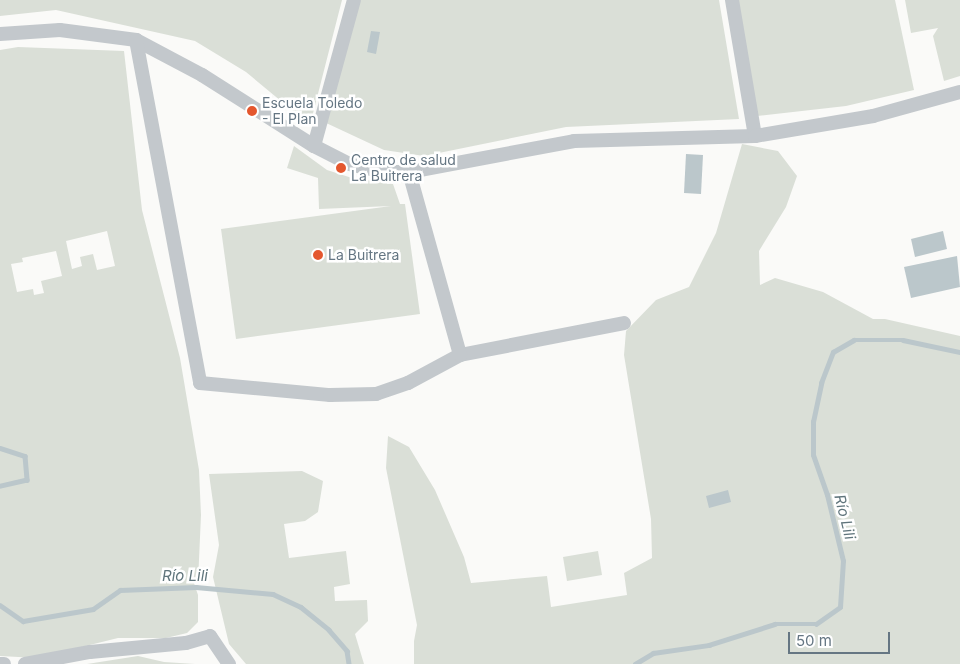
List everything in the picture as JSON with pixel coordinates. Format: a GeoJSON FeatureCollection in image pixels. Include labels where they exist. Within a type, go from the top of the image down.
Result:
{"type":"FeatureCollection","features":[{"type":"Feature","properties":{"kind":"street"},"geometry":{"type":"LineString","coordinates":[[314,146],[354,0]]}},
{"type":"Feature","properties":{"kind":"street"},"geometry":{"type":"LineString","coordinates":[[732,0],[755,136]]}},
{"type":"Feature","properties":{"kind":"street"},"geometry":{"type":"LineString","coordinates":[[0,34],[60,30],[136,40],[202,74],[314,146],[350,164],[384,172],[409,172],[574,141],[755,136],[873,116],[960,92]]}},
{"type":"Feature","properties":{"kind":"street"},"geometry":{"type":"LineString","coordinates":[[136,40],[200,383],[330,395],[376,394],[408,384],[460,355],[624,323]]}},
{"type":"Feature","properties":{"kind":"street"},"geometry":{"type":"LineString","coordinates":[[409,172],[460,355]]}},
{"type":"Feature","properties":{"kind":"street"},"geometry":{"type":"LineString","coordinates":[[24,664],[90,652],[186,643],[210,636],[229,664]]}},
{"type":"Feature","properties":{"kind":"shaded area"},"geometry":{"type":"Polygon","coordinates":[[[0,0],[342,0],[310,125],[246,72],[195,41],[56,10],[0,16],[0,0]]]}},
{"type":"Feature","properties":{"kind":"shaded area"},"geometry":{"type":"Polygon","coordinates":[[[359,0],[719,0],[739,119],[566,127],[424,156],[384,150],[324,122],[359,0]]]}},
{"type":"Feature","properties":{"kind":"shaded area"},"geometry":{"type":"Polygon","coordinates":[[[738,0],[895,0],[914,90],[846,106],[757,116],[738,0]]]}},
{"type":"Feature","properties":{"kind":"shaded area"},"geometry":{"type":"Polygon","coordinates":[[[905,0],[960,0],[960,76],[944,81],[933,36],[938,28],[911,33],[905,0]]]}},
{"type":"Feature","properties":{"kind":"shaded area"},"geometry":{"type":"Polygon","coordinates":[[[371,31],[380,32],[376,54],[367,52],[371,31]]]}},
{"type":"Feature","properties":{"kind":"shaded area"},"geometry":{"type":"Polygon","coordinates":[[[18,47],[124,51],[142,210],[180,358],[199,470],[201,515],[198,582],[194,583],[198,595],[198,622],[187,633],[166,638],[118,638],[37,658],[0,656],[0,50],[18,47]],[[107,231],[66,241],[72,269],[82,266],[80,257],[93,254],[97,270],[115,266],[107,231]],[[56,251],[22,258],[23,262],[11,264],[17,292],[33,289],[34,295],[44,293],[41,281],[62,276],[56,251]]]}},
{"type":"Feature","properties":{"kind":"shaded area"},"geometry":{"type":"Polygon","coordinates":[[[742,144],[778,151],[797,176],[786,207],[759,251],[760,285],[775,278],[823,292],[873,319],[885,319],[960,336],[960,664],[414,664],[414,641],[417,625],[386,468],[388,436],[409,447],[435,490],[464,557],[471,583],[547,576],[551,607],[627,595],[624,573],[652,558],[651,519],[624,355],[626,331],[656,300],[689,287],[716,233],[742,144]]]}},
{"type":"Feature","properties":{"kind":"shaded area","name":"La Buitrera"},"geometry":{"type":"Polygon","coordinates":[[[294,146],[327,170],[352,178],[393,184],[400,204],[405,204],[420,314],[236,339],[221,229],[391,206],[319,209],[318,178],[287,168],[294,146]]]}},
{"type":"Feature","properties":{"kind":"shaded area"},"geometry":{"type":"Polygon","coordinates":[[[686,154],[703,155],[701,194],[684,193],[686,154]]]}},
{"type":"Feature","properties":{"kind":"shaded area"},"geometry":{"type":"Polygon","coordinates":[[[943,231],[947,249],[915,257],[911,239],[943,231]]]}},
{"type":"Feature","properties":{"kind":"shaded area"},"geometry":{"type":"Polygon","coordinates":[[[957,256],[960,287],[911,298],[904,267],[957,256]]]}},
{"type":"Feature","properties":{"kind":"shaded area"},"geometry":{"type":"Polygon","coordinates":[[[302,471],[323,481],[318,512],[305,521],[284,524],[289,558],[346,551],[350,584],[334,587],[335,601],[367,600],[368,621],[355,634],[364,664],[246,664],[229,644],[213,577],[219,545],[209,474],[302,471]]]}},
{"type":"Feature","properties":{"kind":"shaded area"},"geometry":{"type":"Polygon","coordinates":[[[728,490],[731,502],[709,508],[706,496],[728,490]]]}},
{"type":"Feature","properties":{"kind":"shaded area"},"geometry":{"type":"Polygon","coordinates":[[[598,551],[602,575],[567,581],[563,557],[598,551]]]}},
{"type":"Feature","properties":{"kind":"shaded area"},"geometry":{"type":"Polygon","coordinates":[[[138,656],[164,662],[195,664],[87,664],[138,656]]]}},
{"type":"Feature","properties":{"kind":"waterway","name":"Río Lili"},"geometry":{"type":"LineString","coordinates":[[635,664],[653,653],[709,645],[775,624],[816,624],[840,607],[843,561],[827,495],[813,455],[813,422],[821,383],[833,352],[854,340],[903,340],[960,352]]}},
{"type":"Feature","properties":{"kind":"waterway","name":"Río Lili"},"geometry":{"type":"LineString","coordinates":[[0,448],[25,456],[27,480],[0,486]]}},
{"type":"Feature","properties":{"kind":"waterway","name":"Río Lili"},"geometry":{"type":"LineString","coordinates":[[0,605],[23,621],[93,609],[120,590],[196,587],[273,594],[301,607],[329,630],[347,651],[349,664]]}},
{"type":"Feature","properties":{"kind":"place","name":"Escuela Toledo - El Plan"},"geometry":{"type":"Point","coordinates":[252,111]}},
{"type":"Feature","properties":{"kind":"place","name":"Centro de salud La Buitrera"},"geometry":{"type":"Point","coordinates":[341,168]}},
{"type":"Feature","properties":{"kind":"place","name":"La Buitrera"},"geometry":{"type":"Point","coordinates":[318,255]}}]}
